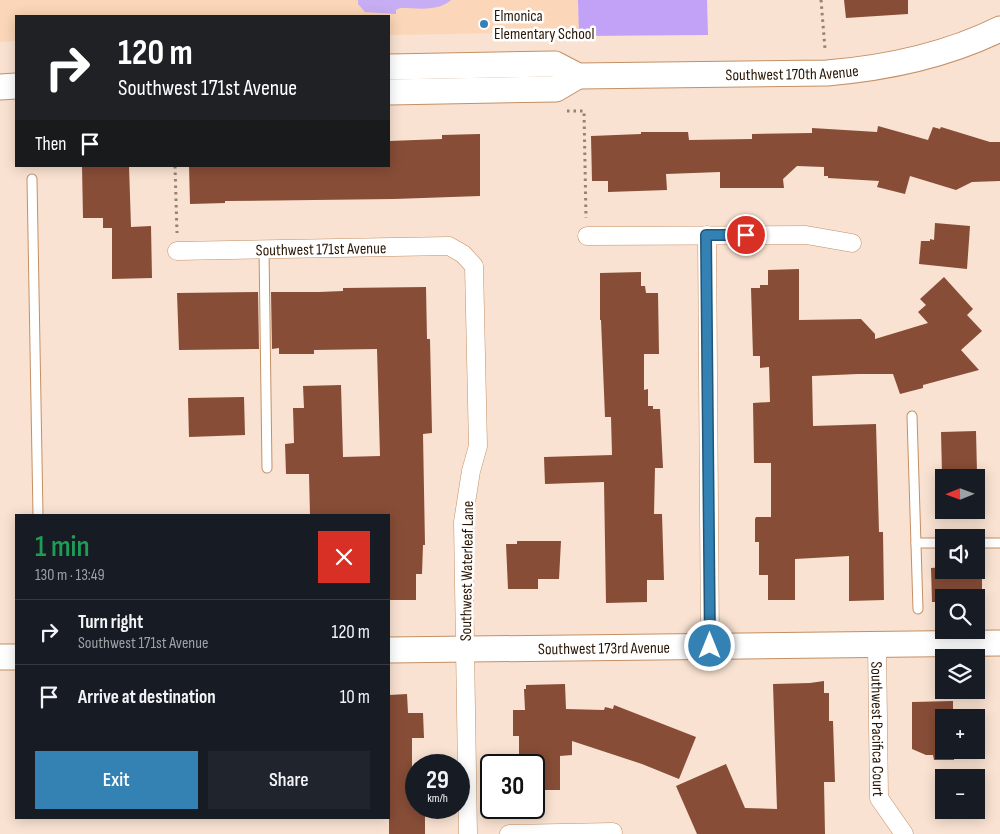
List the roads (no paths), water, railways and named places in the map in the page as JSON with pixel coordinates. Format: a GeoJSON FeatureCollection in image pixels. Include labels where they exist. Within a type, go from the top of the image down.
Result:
{"type":"FeatureCollection","features":[{"type":"Feature","properties":{"kind":"main road","name":"Southwest 170th Avenue"},"geometry":{"type":"LineString","coordinates":[[390,67],[555,64],[578,76],[861,70],[920,59],[1000,29]]}},
{"type":"Feature","properties":{"kind":"main road"},"geometry":{"type":"LineString","coordinates":[[390,92],[556,90],[578,76]]}},
{"type":"Feature","properties":{"kind":"main road"},"geometry":{"type":"LineString","coordinates":[[0,86],[15,86]]}},
{"type":"Feature","properties":{"kind":"main road","name":"Southwest 173rd Avenue"},"geometry":{"type":"LineString","coordinates":[[390,650],[1000,643]]}},
{"type":"Feature","properties":{"kind":"main road"},"geometry":{"type":"LineString","coordinates":[[0,657],[15,657]]}},
{"type":"Feature","properties":{"kind":"street"},"geometry":{"type":"LineString","coordinates":[[706,235],[710,646]]}},
{"type":"Feature","properties":{"kind":"street"},"geometry":{"type":"LineString","coordinates":[[587,236],[806,235],[852,243]]}},
{"type":"Feature","properties":{"kind":"street","name":"Southwest 171st Avenue"},"geometry":{"type":"LineString","coordinates":[[177,251],[449,246],[463,254]]}},
{"type":"Feature","properties":{"kind":"street","name":"Southwest Waterleaf Lane"},"geometry":{"type":"LineString","coordinates":[[463,254],[474,266],[478,446],[471,471],[463,522],[468,834]]}},
{"type":"Feature","properties":{"kind":"street","name":"Southwest Pacifica Court"},"geometry":{"type":"LineString","coordinates":[[877,645],[879,798],[904,834]]}},
{"type":"Feature","properties":{"kind":"street"},"geometry":{"type":"LineString","coordinates":[[509,834],[613,832]]}},
{"type":"Feature","properties":{"kind":"lane"},"geometry":{"type":"LineString","coordinates":[[32,179],[38,514]]}},
{"type":"Feature","properties":{"kind":"lane"},"geometry":{"type":"LineString","coordinates":[[264,249],[267,468]]}},
{"type":"Feature","properties":{"kind":"lane"},"geometry":{"type":"LineString","coordinates":[[912,416],[918,609]]}},
{"type":"Feature","properties":{"kind":"lane"},"geometry":{"type":"LineString","coordinates":[[916,543],[935,543]]}},
{"type":"Feature","properties":{"kind":"lane"},"geometry":{"type":"LineString","coordinates":[[985,543],[1000,543]]}},
{"type":"Feature","properties":{"kind":"place","name":"Elmonica Elementary School"},"geometry":{"type":"Point","coordinates":[484,24]}}]}
